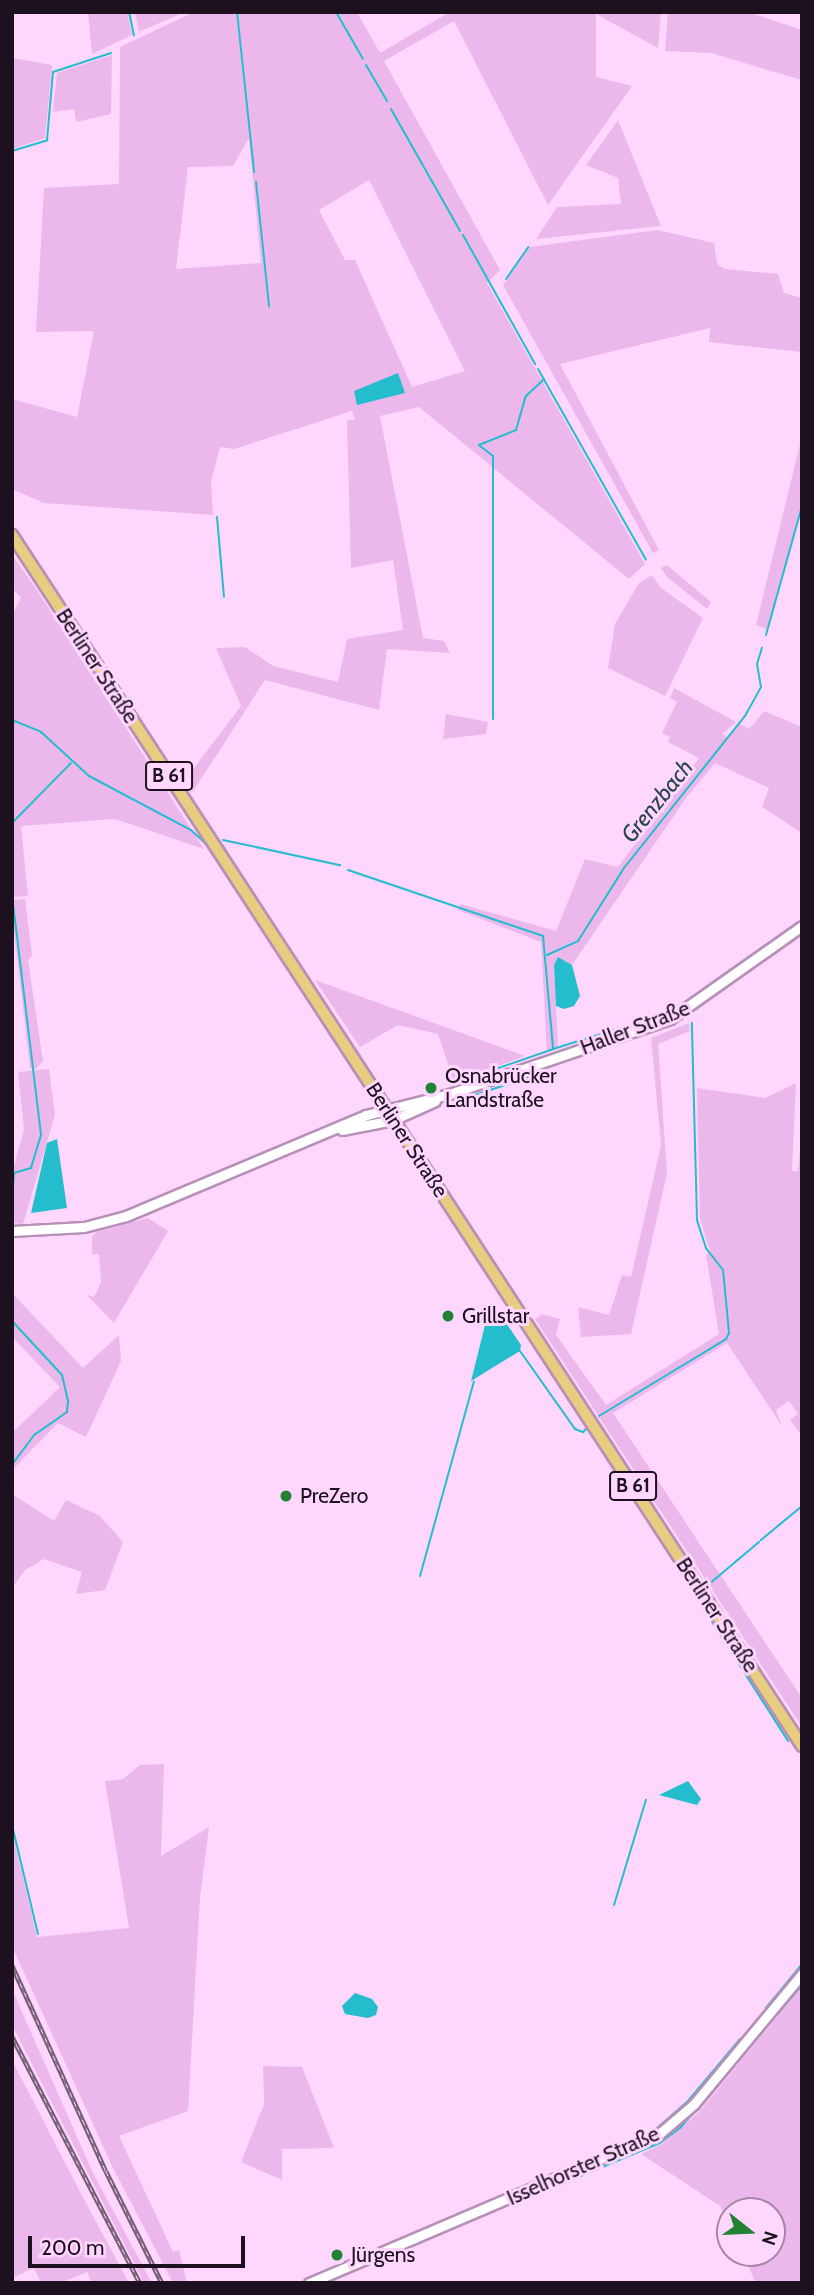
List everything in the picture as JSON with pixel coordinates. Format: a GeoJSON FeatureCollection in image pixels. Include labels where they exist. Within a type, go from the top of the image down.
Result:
{"type":"FeatureCollection","features":[{"type":"Feature","properties":{"kind":"main road","name":"Berliner Straße"},"geometry":{"type":"LineString","coordinates":[[12,535],[802,1746]]}},
{"type":"Feature","properties":{"kind":"street","name":"Haller Straße"},"geometry":{"type":"LineString","coordinates":[[393,1120],[449,1094],[679,1014],[802,926]]}},
{"type":"Feature","properties":{"kind":"street","name":"Haller Straße"},"geometry":{"type":"LineString","coordinates":[[386,1108],[449,1094]]}},
{"type":"Feature","properties":{"kind":"street"},"geometry":{"type":"LineString","coordinates":[[12,1231],[84,1227],[126,1216],[386,1108]]}},
{"type":"Feature","properties":{"kind":"street"},"geometry":{"type":"LineString","coordinates":[[309,1138],[393,1120]]}},
{"type":"Feature","properties":{"kind":"street","name":"Isselhorster Straße"},"geometry":{"type":"LineString","coordinates":[[309,2283],[659,2134],[694,2104],[802,1974]]}},
{"type":"Feature","properties":{"kind":"shaded area"},"geometry":{"type":"Polygon","coordinates":[[[88,12],[127,12],[132,35],[92,54],[88,12]]]}},
{"type":"Feature","properties":{"kind":"shaded area"},"geometry":{"type":"Polygon","coordinates":[[[135,12],[185,12],[139,32],[135,12]]]}},
{"type":"Feature","properties":{"kind":"shaded area"},"geometry":{"type":"Polygon","coordinates":[[[194,12],[236,12],[248,117],[238,12],[357,12],[380,53],[450,12],[661,12],[658,48],[596,14],[596,77],[632,86],[548,205],[454,21],[384,61],[500,270],[487,283],[645,564],[629,579],[419,407],[380,416],[423,638],[444,641],[450,653],[387,649],[379,710],[265,680],[192,793],[184,781],[241,706],[216,648],[245,647],[273,666],[338,682],[347,639],[403,630],[393,560],[351,568],[347,421],[355,419],[352,411],[234,449],[220,447],[211,482],[213,515],[44,503],[12,489],[12,399],[77,417],[94,331],[36,332],[44,188],[119,184],[120,47],[194,12]],[[249,138],[233,166],[188,167],[176,269],[261,263],[249,138]],[[369,180],[319,210],[345,260],[355,260],[412,387],[465,371],[369,180]]]}},
{"type":"Feature","properties":{"kind":"shaded area"},"geometry":{"type":"Polygon","coordinates":[[[668,12],[748,12],[802,30],[802,80],[711,53],[665,51],[668,12]]]}},
{"type":"Feature","properties":{"kind":"shaded area"},"geometry":{"type":"Polygon","coordinates":[[[112,55],[111,114],[76,122],[74,109],[53,112],[57,73],[112,55]]]}},
{"type":"Feature","properties":{"kind":"shaded area"},"geometry":{"type":"Polygon","coordinates":[[[12,58],[52,65],[45,138],[12,149],[12,58]]]}},
{"type":"Feature","properties":{"kind":"shaded area"},"geometry":{"type":"Polygon","coordinates":[[[618,120],[661,226],[536,239],[557,207],[621,204],[618,178],[586,165],[618,120]]]}},
{"type":"Feature","properties":{"kind":"shaded area"},"geometry":{"type":"Polygon","coordinates":[[[657,230],[714,243],[717,264],[725,269],[778,274],[784,293],[802,298],[802,352],[709,342],[710,328],[560,364],[659,550],[653,553],[503,285],[530,247],[657,230]]]}},
{"type":"Feature","properties":{"kind":"shaded area"},"geometry":{"type":"Polygon","coordinates":[[[802,436],[802,505],[767,629],[756,625],[802,436]]]}},
{"type":"Feature","properties":{"kind":"shaded area"},"geometry":{"type":"Polygon","coordinates":[[[12,555],[204,849],[115,819],[21,826],[28,896],[12,897],[12,616],[21,597],[12,589],[12,555]]]}},
{"type":"Feature","properties":{"kind":"shaded area"},"geometry":{"type":"Polygon","coordinates":[[[667,565],[711,602],[707,609],[667,577],[661,568],[667,565]]]}},
{"type":"Feature","properties":{"kind":"shaded area"},"geometry":{"type":"Polygon","coordinates":[[[652,575],[661,588],[703,618],[665,696],[608,668],[615,624],[639,583],[652,575]]]}},
{"type":"Feature","properties":{"kind":"shaded area"},"geometry":{"type":"Polygon","coordinates":[[[674,688],[736,722],[722,734],[728,738],[740,724],[749,729],[764,711],[802,727],[802,833],[762,807],[769,788],[715,763],[686,798],[572,965],[558,957],[554,965],[558,1047],[547,1052],[541,942],[458,910],[460,904],[556,931],[585,859],[618,867],[699,758],[668,742],[670,737],[662,733],[677,702],[670,698],[674,688]]]}},
{"type":"Feature","properties":{"kind":"shaded area"},"geometry":{"type":"Polygon","coordinates":[[[446,714],[488,722],[486,734],[443,739],[446,714]]]}},
{"type":"Feature","properties":{"kind":"shaded area"},"geometry":{"type":"Polygon","coordinates":[[[25,899],[32,955],[28,960],[43,1061],[36,1069],[30,1068],[12,914],[12,900],[25,899]]]}},
{"type":"Feature","properties":{"kind":"shaded area"},"geometry":{"type":"Polygon","coordinates":[[[315,980],[525,1056],[454,1082],[438,1034],[398,1025],[360,1047],[315,980]]]}},
{"type":"Feature","properties":{"kind":"shaded area"},"geometry":{"type":"Polygon","coordinates":[[[689,1023],[690,1031],[658,1044],[667,1173],[631,1334],[581,1337],[578,1307],[609,1315],[622,1275],[631,1277],[661,1145],[651,1038],[689,1023]]]}},
{"type":"Feature","properties":{"kind":"shaded area"},"geometry":{"type":"Polygon","coordinates":[[[49,1069],[55,1115],[23,1224],[12,1223],[12,1174],[24,1129],[18,1072],[49,1069]]]}},
{"type":"Feature","properties":{"kind":"shaded area"},"geometry":{"type":"Polygon","coordinates":[[[796,1083],[792,1171],[798,1171],[802,1129],[802,1436],[790,1420],[798,1414],[789,1401],[776,1410],[782,1426],[727,1343],[613,1413],[802,1698],[802,1727],[535,1319],[542,1314],[560,1319],[556,1335],[606,1405],[719,1334],[706,1255],[710,1251],[700,1219],[697,1088],[765,1098],[796,1083]]]}},
{"type":"Feature","properties":{"kind":"shaded area"},"geometry":{"type":"Polygon","coordinates":[[[148,1218],[168,1231],[114,1323],[87,1295],[94,1297],[101,1282],[99,1254],[92,1254],[92,1237],[96,1232],[148,1218]]]}},
{"type":"Feature","properties":{"kind":"shaded area"},"geometry":{"type":"Polygon","coordinates":[[[12,1293],[83,1368],[119,1335],[121,1361],[86,1437],[58,1423],[12,1470],[12,1433],[60,1387],[12,1337],[12,1293]]]}},
{"type":"Feature","properties":{"kind":"shaded area"},"geometry":{"type":"Polygon","coordinates":[[[12,1494],[54,1521],[66,1500],[100,1516],[123,1542],[105,1590],[76,1594],[82,1572],[44,1559],[25,1570],[12,1588],[12,1494]]]}},
{"type":"Feature","properties":{"kind":"shaded area"},"geometry":{"type":"Polygon","coordinates":[[[164,1764],[161,1856],[209,1827],[200,1898],[188,2111],[119,2136],[173,2252],[179,2250],[187,2283],[173,2283],[113,2168],[12,1946],[12,1831],[37,1937],[129,1928],[105,1781],[123,1779],[140,1765],[164,1764]]]}},
{"type":"Feature","properties":{"kind":"shaded area"},"geometry":{"type":"Polygon","coordinates":[[[802,1987],[802,2283],[756,2283],[749,2267],[786,2267],[786,2197],[716,2197],[716,2203],[641,2154],[662,2144],[699,2112],[802,1987]]]}},
{"type":"Feature","properties":{"kind":"shaded area"},"geometry":{"type":"Polygon","coordinates":[[[12,1989],[93,2173],[152,2283],[144,2283],[12,2025],[12,1989]]]}},
{"type":"Feature","properties":{"kind":"shaded area"},"geometry":{"type":"Polygon","coordinates":[[[12,2060],[129,2283],[92,2283],[87,2272],[60,2283],[41,2283],[34,2268],[12,2278],[12,2060]]]}},
{"type":"Feature","properties":{"kind":"shaded area"},"geometry":{"type":"Polygon","coordinates":[[[263,2066],[302,2067],[334,2148],[282,2149],[282,2180],[241,2162],[264,2104],[263,2066]]]}},
{"type":"Feature","properties":{"kind":"water"},"geometry":{"type":"Polygon","coordinates":[[[398,373],[405,393],[357,405],[354,391],[398,373]]]}},
{"type":"Feature","properties":{"kind":"water"},"geometry":{"type":"Polygon","coordinates":[[[558,957],[572,965],[580,996],[574,1006],[564,1009],[556,1006],[554,965],[558,957]]]}},
{"type":"Feature","properties":{"kind":"water"},"geometry":{"type":"Polygon","coordinates":[[[57,1139],[67,1208],[31,1213],[47,1143],[57,1139]]]}},
{"type":"Feature","properties":{"kind":"water"},"geometry":{"type":"Polygon","coordinates":[[[496,1308],[521,1345],[520,1351],[471,1381],[489,1309],[496,1308]]]}},
{"type":"Feature","properties":{"kind":"water"},"geometry":{"type":"Polygon","coordinates":[[[688,1781],[701,1799],[697,1805],[659,1795],[688,1781]]]}},
{"type":"Feature","properties":{"kind":"water"},"geometry":{"type":"Polygon","coordinates":[[[355,1993],[372,1999],[378,2007],[376,2015],[368,2018],[345,2014],[342,2006],[355,1993]]]}},
{"type":"Feature","properties":{"kind":"waterway"},"geometry":{"type":"LineString","coordinates":[[129,12],[134,35]]}},
{"type":"Feature","properties":{"kind":"waterway"},"geometry":{"type":"LineString","coordinates":[[237,12],[254,172]]}},
{"type":"Feature","properties":{"kind":"waterway"},"geometry":{"type":"LineString","coordinates":[[336,12],[363,59]]}},
{"type":"Feature","properties":{"kind":"waterway"},"geometry":{"type":"LineString","coordinates":[[12,151],[47,140],[53,72],[111,53]]}},
{"type":"Feature","properties":{"kind":"waterway"},"geometry":{"type":"LineString","coordinates":[[366,65],[387,101]]}},
{"type":"Feature","properties":{"kind":"waterway"},"geometry":{"type":"LineString","coordinates":[[391,109],[460,231]]}},
{"type":"Feature","properties":{"kind":"waterway"},"geometry":{"type":"LineString","coordinates":[[256,182],[269,306]]}},
{"type":"Feature","properties":{"kind":"waterway"},"geometry":{"type":"LineString","coordinates":[[463,235],[535,364]]}},
{"type":"Feature","properties":{"kind":"waterway"},"geometry":{"type":"LineString","coordinates":[[506,279],[528,247]]}},
{"type":"Feature","properties":{"kind":"waterway"},"geometry":{"type":"LineString","coordinates":[[538,369],[646,560]]}},
{"type":"Feature","properties":{"kind":"waterway"},"geometry":{"type":"LineString","coordinates":[[493,719],[493,456],[479,445],[516,430],[526,396],[544,379]]}},
{"type":"Feature","properties":{"kind":"waterway","name":"Grenzbach"},"geometry":{"type":"LineString","coordinates":[[766,635],[802,506]]}},
{"type":"Feature","properties":{"kind":"waterway"},"geometry":{"type":"LineString","coordinates":[[217,517],[224,597]]}},
{"type":"Feature","properties":{"kind":"waterway","name":"Grenzbach"},"geometry":{"type":"LineString","coordinates":[[547,955],[578,941],[624,868],[745,716],[761,687],[757,664],[762,648]]}},
{"type":"Feature","properties":{"kind":"waterway"},"geometry":{"type":"LineString","coordinates":[[12,720],[41,732],[89,776],[191,830],[207,845]]}},
{"type":"Feature","properties":{"kind":"waterway"},"geometry":{"type":"LineString","coordinates":[[12,823],[71,763]]}},
{"type":"Feature","properties":{"kind":"waterway"},"geometry":{"type":"LineString","coordinates":[[223,840],[340,865]]}},
{"type":"Feature","properties":{"kind":"waterway","name":"Grenzbach"},"geometry":{"type":"LineString","coordinates":[[348,870],[543,936],[553,1049],[674,1011]]}},
{"type":"Feature","properties":{"kind":"waterway"},"geometry":{"type":"LineString","coordinates":[[12,895],[41,1135],[31,1168],[14,1173],[12,1199]]}},
{"type":"Feature","properties":{"kind":"waterway"},"geometry":{"type":"LineString","coordinates":[[599,1416],[726,1339],[729,1333],[723,1270],[706,1248],[697,1220],[692,1023]]}},
{"type":"Feature","properties":{"kind":"waterway"},"geometry":{"type":"LineString","coordinates":[[455,1083],[554,1049]]}},
{"type":"Feature","properties":{"kind":"waterway"},"geometry":{"type":"LineString","coordinates":[[460,1100],[535,1075]]}},
{"type":"Feature","properties":{"kind":"waterway"},"geometry":{"type":"LineString","coordinates":[[12,1226],[63,1224]]}},
{"type":"Feature","properties":{"kind":"waterway"},"geometry":{"type":"LineString","coordinates":[[12,1321],[62,1375],[68,1402],[67,1412],[35,1434],[12,1464]]}},
{"type":"Feature","properties":{"kind":"waterway"},"geometry":{"type":"LineString","coordinates":[[520,1351],[575,1429],[583,1432],[587,1428]]}},
{"type":"Feature","properties":{"kind":"waterway"},"geometry":{"type":"LineString","coordinates":[[420,1576],[474,1381]]}},
{"type":"Feature","properties":{"kind":"waterway"},"geometry":{"type":"LineString","coordinates":[[761,1540],[802,1506]]}},
{"type":"Feature","properties":{"kind":"waterway"},"geometry":{"type":"LineString","coordinates":[[708,1585],[759,1542]]}},
{"type":"Feature","properties":{"kind":"waterway"},"geometry":{"type":"LineString","coordinates":[[695,1595],[788,1741]]}},
{"type":"Feature","properties":{"kind":"waterway"},"geometry":{"type":"LineString","coordinates":[[614,1905],[646,1800]]}},
{"type":"Feature","properties":{"kind":"waterway"},"geometry":{"type":"LineString","coordinates":[[12,1825],[38,1934]]}},
{"type":"Feature","properties":{"kind":"waterway"},"geometry":{"type":"LineString","coordinates":[[766,2008],[802,1964]]}},
{"type":"Feature","properties":{"kind":"waterway"},"geometry":{"type":"LineString","coordinates":[[514,2204],[660,2143],[680,2128],[802,1985]]}},
{"type":"Feature","properties":{"kind":"waterway"},"geometry":{"type":"LineString","coordinates":[[656,2129],[688,2101],[740,2039]]}},
{"type":"Feature","properties":{"kind":"railway"},"geometry":{"type":"LineString","coordinates":[[12,1965],[106,2171],[162,2283]]}},
{"type":"Feature","properties":{"kind":"railway"},"geometry":{"type":"LineString","coordinates":[[12,2036],[140,2283]]}},
{"type":"Feature","properties":{"kind":"place","name":"Osnabrücker Landstraße"},"geometry":{"type":"Point","coordinates":[431,1088]}},
{"type":"Feature","properties":{"kind":"place","name":"Grillstar"},"geometry":{"type":"Point","coordinates":[448,1316]}},
{"type":"Feature","properties":{"kind":"place","name":"PreZero"},"geometry":{"type":"Point","coordinates":[286,1496]}},
{"type":"Feature","properties":{"kind":"place","name":"Jürgens"},"geometry":{"type":"Point","coordinates":[337,2255]}}]}
